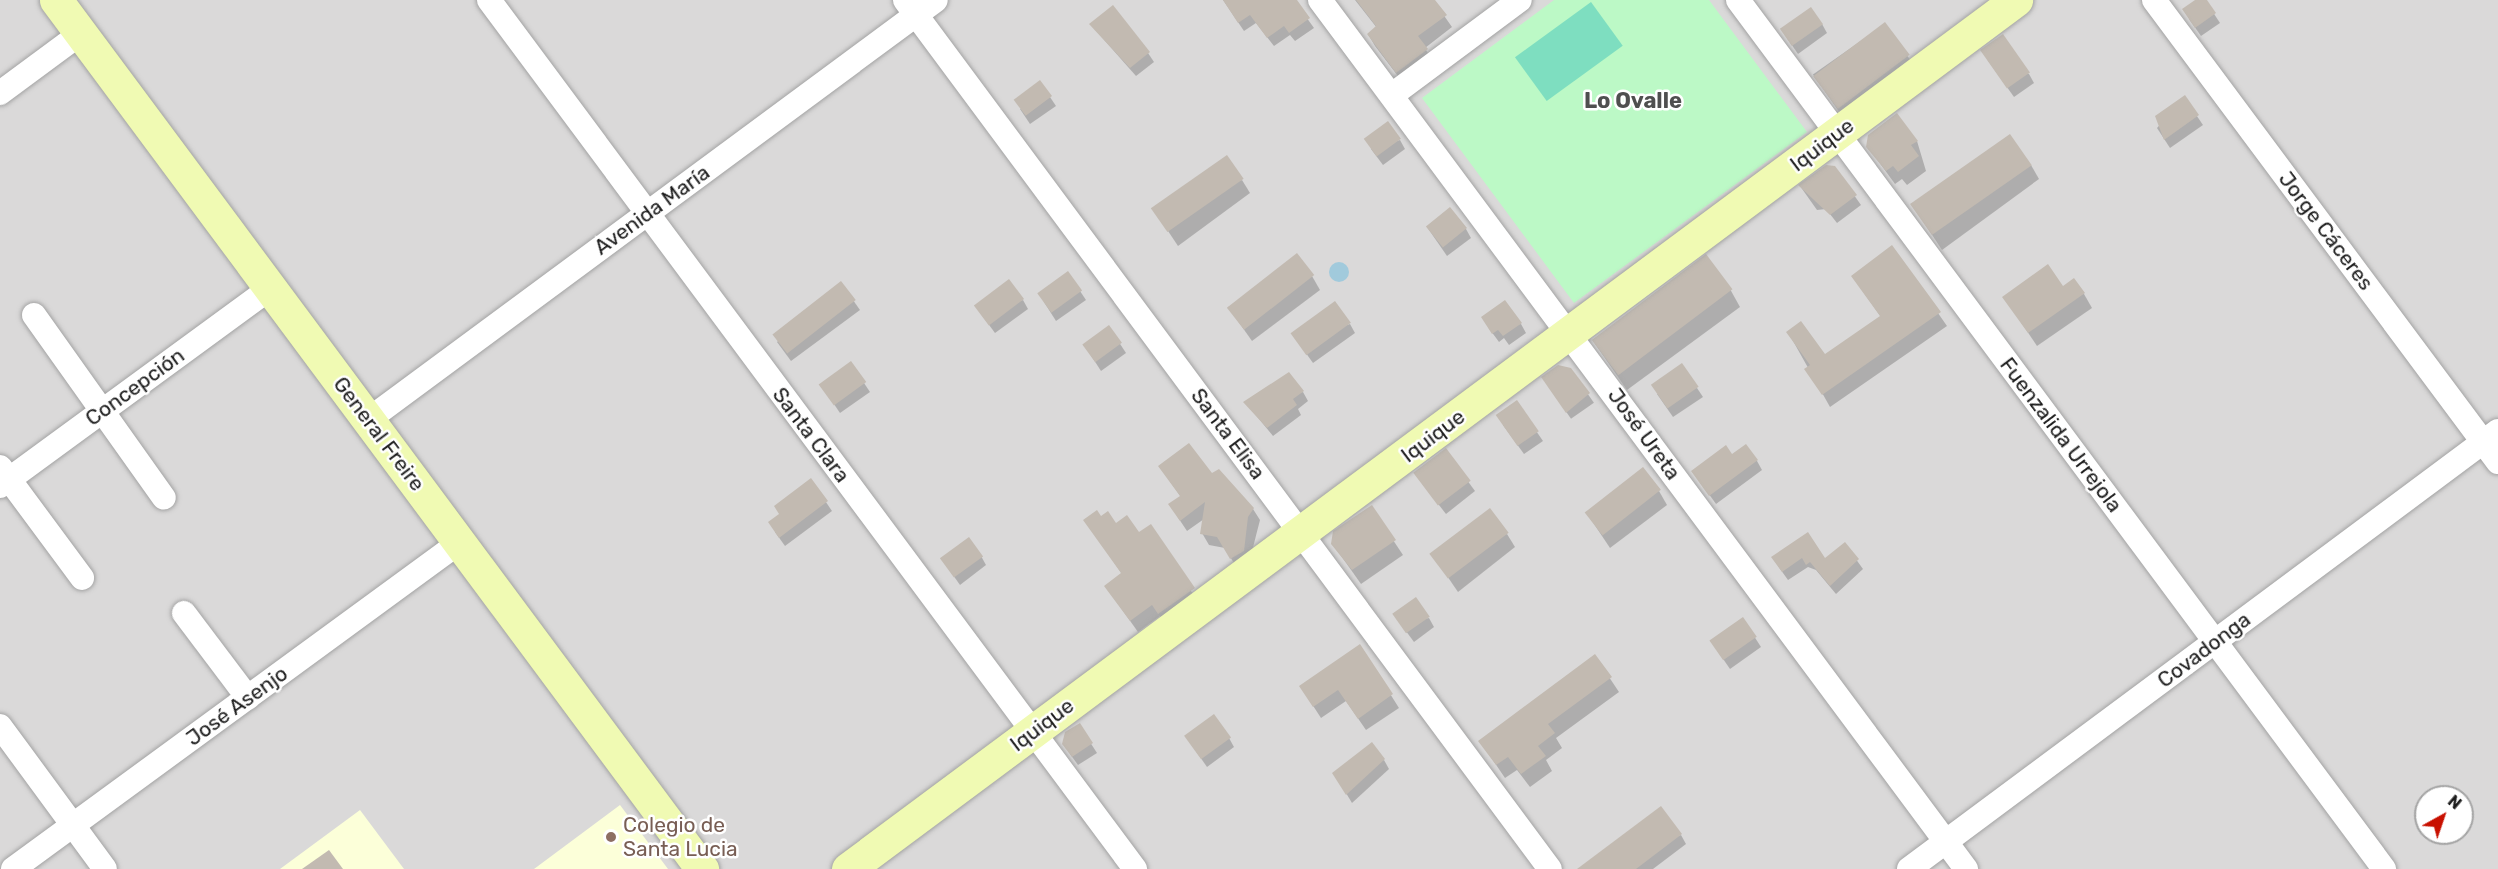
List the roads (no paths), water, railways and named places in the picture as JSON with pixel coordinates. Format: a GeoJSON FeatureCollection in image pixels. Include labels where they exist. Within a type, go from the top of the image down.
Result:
{"type":"FeatureCollection","features":[{"type":"Feature","properties":{"kind":"street","name":"General Freire"},"geometry":{"type":"LineString","coordinates":[[56,0],[702,869]]}},
{"type":"Feature","properties":{"kind":"street","name":"Santa Clara"},"geometry":{"type":"LineString","coordinates":[[489,0],[1134,869]]}},
{"type":"Feature","properties":{"kind":"street","name":"Avenida María"},"geometry":{"type":"LineString","coordinates":[[368,420],[647,214],[910,8],[936,0]]}},
{"type":"Feature","properties":{"kind":"street","name":"José Ureta"},"geometry":{"type":"LineString","coordinates":[[1320,0],[1570,333],[1966,869]]}},
{"type":"Feature","properties":{"kind":"street"},"geometry":{"type":"LineString","coordinates":[[1392,95],[1520,0]]}},
{"type":"Feature","properties":{"kind":"street","name":"Fuenzalida Urrejola"},"geometry":{"type":"LineString","coordinates":[[1738,0],[2384,869]]}},
{"type":"Feature","properties":{"kind":"street","name":"Iquique"},"geometry":{"type":"LineString","coordinates":[[848,869],[2016,0]]}},
{"type":"Feature","properties":{"kind":"street","name":"Jorge Cáceres"},"geometry":{"type":"LineString","coordinates":[[2154,0],[2491,436],[2498,462]]}},
{"type":"Feature","properties":{"kind":"street","name":"Santa Elisa"},"geometry":{"type":"LineString","coordinates":[[910,8],[1550,869]]}},
{"type":"Feature","properties":{"kind":"street"},"geometry":{"type":"LineString","coordinates":[[0,93],[81,33]]}},
{"type":"Feature","properties":{"kind":"street","name":"Concepción"},"geometry":{"type":"LineString","coordinates":[[3,477],[102,411],[271,288]]}},
{"type":"Feature","properties":{"kind":"street"},"geometry":{"type":"LineString","coordinates":[[34,315],[164,498]]}},
{"type":"Feature","properties":{"kind":"street","name":"Covadonga"},"geometry":{"type":"LineString","coordinates":[[1909,869],[2491,436]]}},
{"type":"Feature","properties":{"kind":"street"},"geometry":{"type":"LineString","coordinates":[[3,477],[82,578]]}},
{"type":"Feature","properties":{"kind":"street","name":"José Asenjo"},"geometry":{"type":"LineString","coordinates":[[13,869],[460,542]]}},
{"type":"Feature","properties":{"kind":"street"},"geometry":{"type":"LineString","coordinates":[[184,613],[248,698]]}},
{"type":"Feature","properties":{"kind":"street"},"geometry":{"type":"LineString","coordinates":[[0,726],[105,869]]}},
{"type":"Feature","properties":{"kind":"water"},"geometry":{"type":"Polygon","coordinates":[[[1339,262],[1346,265],[1349,272],[1346,279],[1339,282],[1332,279],[1329,272],[1332,265],[1339,262]]]}},
{"type":"Feature","properties":{"kind":"place","name":"Colegio de Santa Lucia"},"geometry":{"type":"Point","coordinates":[611,837]}},
{"type":"Feature","properties":{"kind":"district","name":"Lo Ovalle"},"geometry":{"type":"Point","coordinates":[1633,101]}}]}
